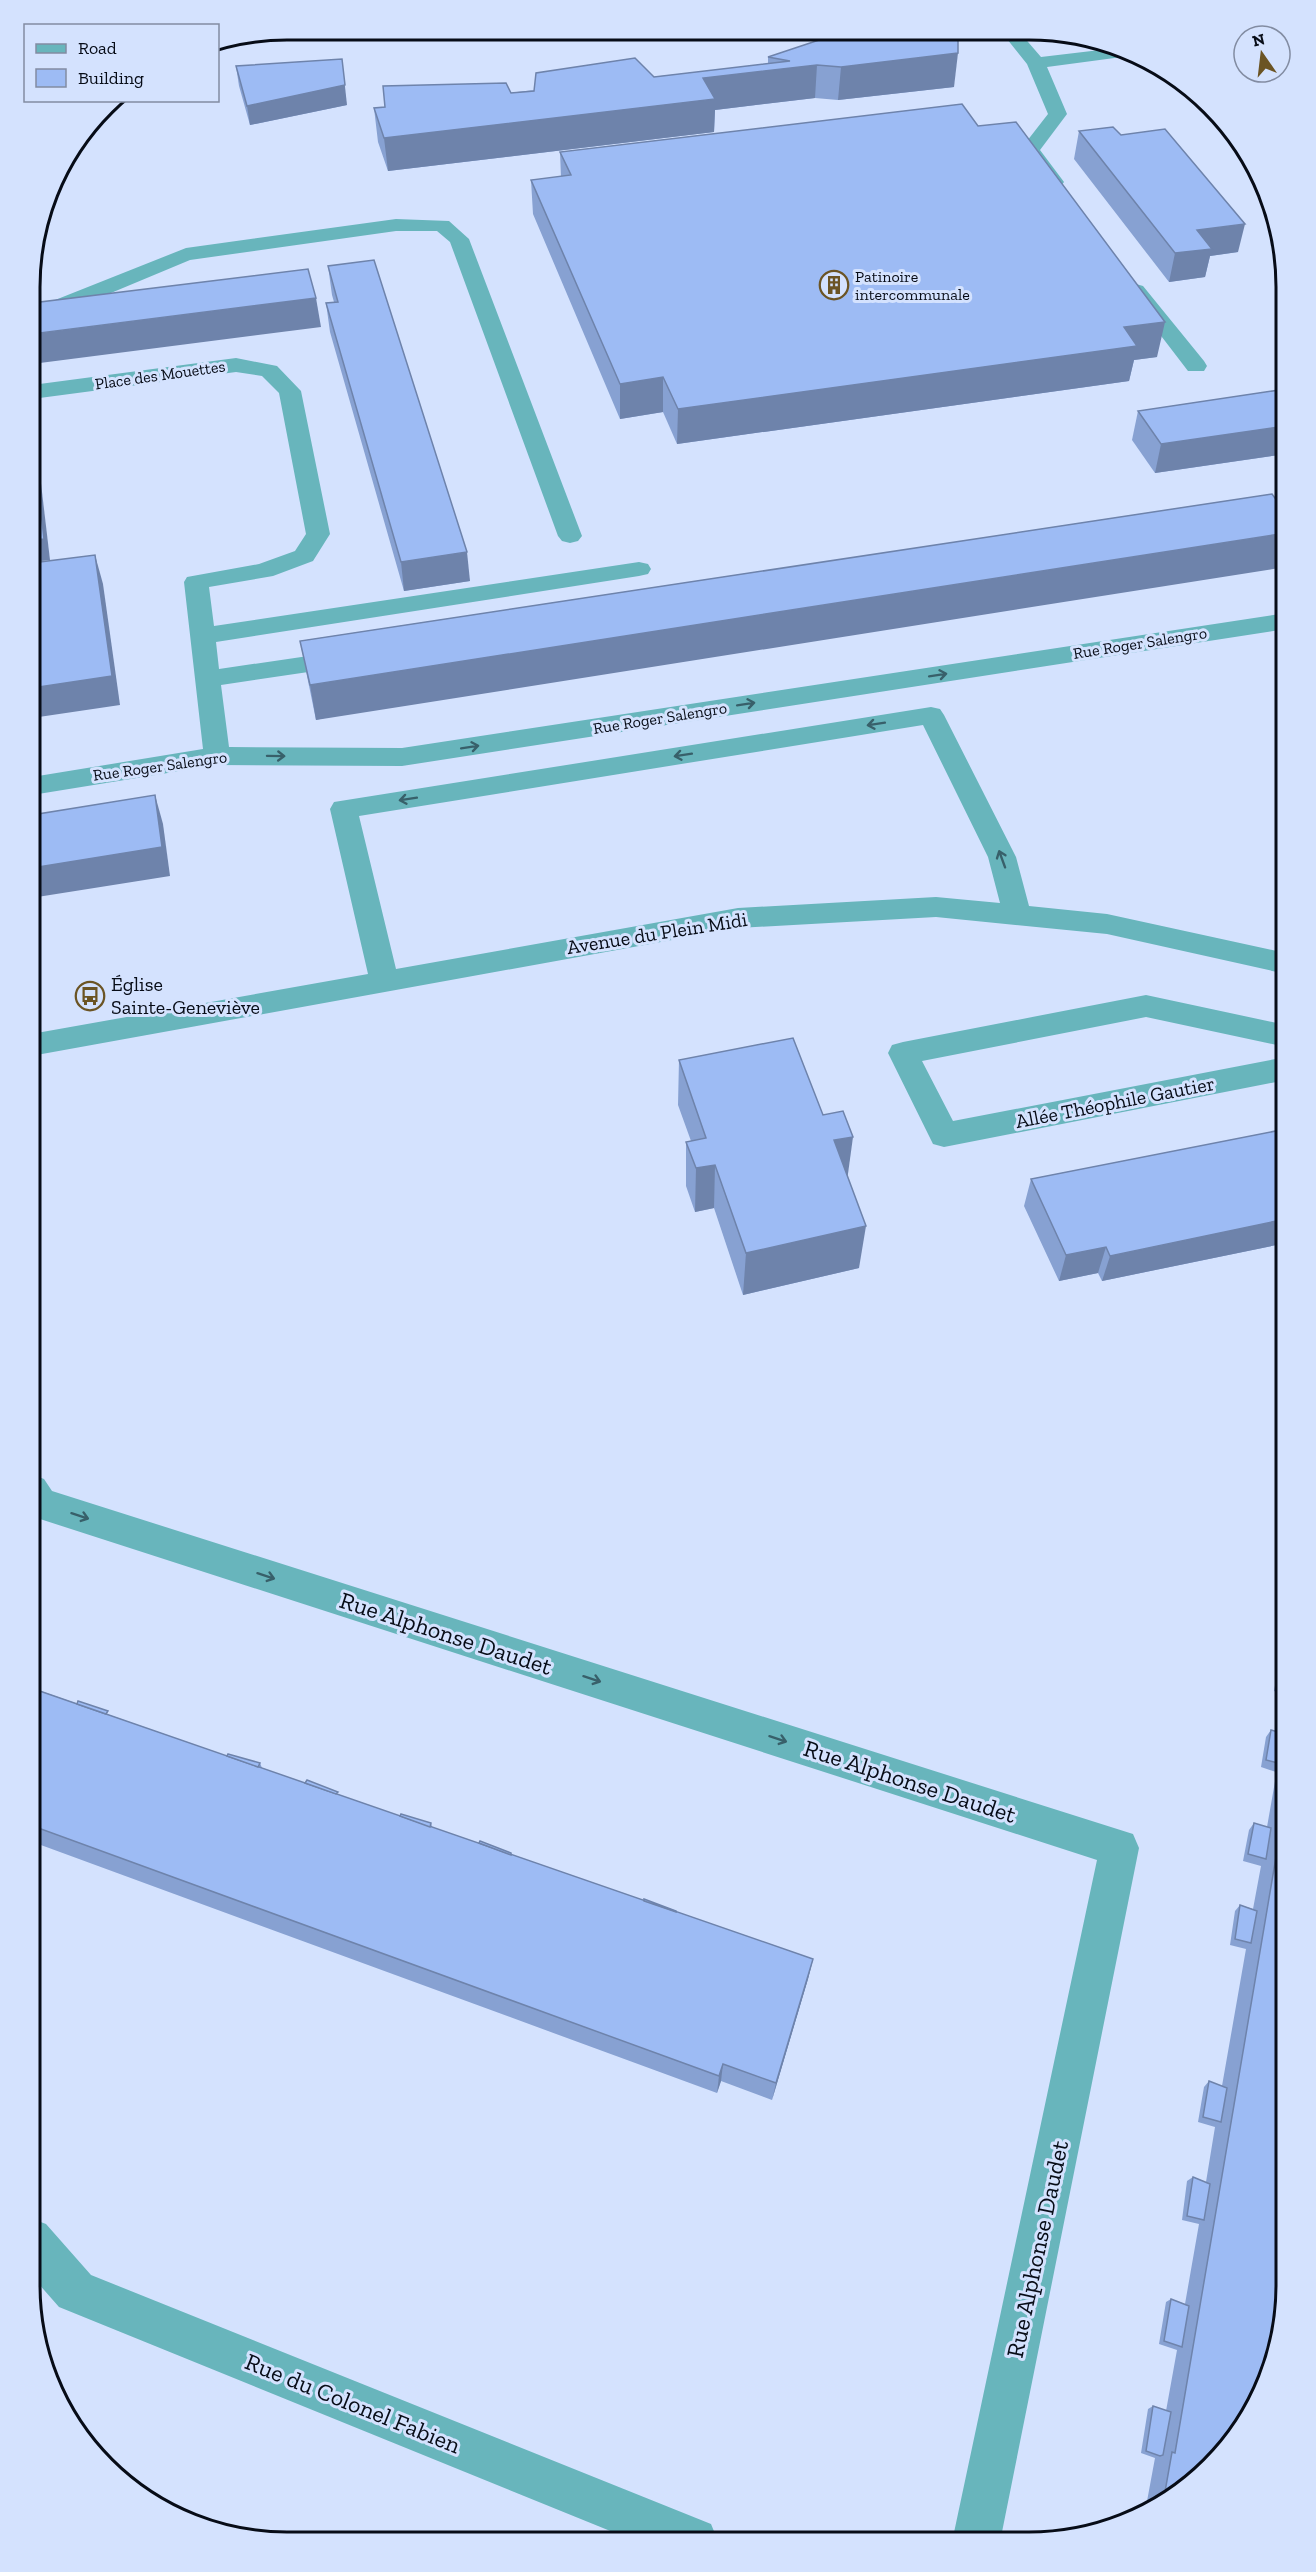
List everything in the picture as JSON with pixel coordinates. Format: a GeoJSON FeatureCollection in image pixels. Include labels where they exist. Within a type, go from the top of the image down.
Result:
{"type":"FeatureCollection","features":[{"type":"Feature","properties":{"kind":"street"},"geometry":{"type":"LineString","coordinates":[[1017,40],[1036,63],[1058,114],[1030,150],[1064,195]]}},
{"type":"Feature","properties":{"kind":"street"},"geometry":{"type":"LineString","coordinates":[[1036,63],[1109,54]]}},
{"type":"Feature","properties":{"kind":"street"},"geometry":{"type":"LineString","coordinates":[[40,312],[186,254],[396,225],[442,225],[459,239],[570,536]]}},
{"type":"Feature","properties":{"kind":"street"},"geometry":{"type":"LineString","coordinates":[[1125,276],[1196,366]]}},
{"type":"Feature","properties":{"kind":"street","name":"Place des Mouettes"},"geometry":{"type":"LineString","coordinates":[[40,391],[236,365],[269,371],[290,391],[318,534],[303,556],[264,571],[196,582],[217,756]]}},
{"type":"Feature","properties":{"kind":"street"},"geometry":{"type":"LineString","coordinates":[[202,636],[639,569]]}},
{"type":"Feature","properties":{"kind":"street","name":"Rue Roger Salengro"},"geometry":{"type":"LineString","coordinates":[[40,785],[217,756],[402,758],[1276,623]]}},
{"type":"Feature","properties":{"kind":"street"},"geometry":{"type":"LineString","coordinates":[[208,679],[373,654]]}},
{"type":"Feature","properties":{"kind":"street"},"geometry":{"type":"LineString","coordinates":[[384,981],[344,809],[931,715],[1002,857],[1017,915]]}},
{"type":"Feature","properties":{"kind":"street","name":"Avenue du Plein Midi"},"geometry":{"type":"LineString","coordinates":[[40,1043],[738,918],[936,907],[1107,924],[1276,962]]}},
{"type":"Feature","properties":{"kind":"street","name":"Allée Théophile Gautier"},"geometry":{"type":"LineString","coordinates":[[1276,1034],[1146,1006],[903,1053],[944,1135],[1276,1070]]}},
{"type":"Feature","properties":{"kind":"street","name":"Rue Alphonse Daudet"},"geometry":{"type":"LineString","coordinates":[[40,1503],[1119,1848],[978,2532]]}},
{"type":"Feature","properties":{"kind":"street","name":"Rue du Colonel Fabien"},"geometry":{"type":"LineString","coordinates":[[40,2251],[75,2291],[672,2532]]}},
{"type":"Feature","properties":{"kind":"building"},"geometry":{"type":"Polygon","coordinates":[[[819,40],[958,40],[958,53],[841,67],[817,65],[703,78],[715,99],[384,138],[374,108],[385,107],[383,86],[506,83],[511,93],[534,91],[536,73],[635,58],[654,77],[790,61],[768,57],[819,40]]]}},
{"type":"Feature","properties":{"kind":"building"},"geometry":{"type":"Polygon","coordinates":[[[342,59],[345,85],[247,106],[236,66],[342,59]]]}},
{"type":"Feature","properties":{"kind":"building","name":"Patinoire intercommunale"},"geometry":{"type":"Polygon","coordinates":[[[962,104],[978,126],[1016,122],[1165,322],[1124,327],[1137,346],[678,409],[663,377],[620,384],[531,180],[571,175],[560,152],[962,104]]]}},
{"type":"Feature","properties":{"kind":"building"},"geometry":{"type":"Polygon","coordinates":[[[1113,127],[1121,135],[1165,129],[1245,224],[1197,230],[1212,249],[1175,253],[1079,131],[1113,127]]]}},
{"type":"Feature","properties":{"kind":"building"},"geometry":{"type":"Polygon","coordinates":[[[374,260],[467,552],[401,562],[326,303],[338,302],[328,266],[374,260]]]}},
{"type":"Feature","properties":{"kind":"building"},"geometry":{"type":"Polygon","coordinates":[[[308,269],[316,298],[40,333],[40,302],[308,269]]]}},
{"type":"Feature","properties":{"kind":"building"},"geometry":{"type":"Polygon","coordinates":[[[1276,390],[1276,427],[1161,444],[1138,411],[1276,390]]]}},
{"type":"Feature","properties":{"kind":"building"},"geometry":{"type":"Polygon","coordinates":[[[1272,494],[1276,499],[1276,535],[310,685],[300,641],[1272,494]]]}},
{"type":"Feature","properties":{"kind":"building"},"geometry":{"type":"Polygon","coordinates":[[[40,503],[44,539],[40,539],[40,503]]]}},
{"type":"Feature","properties":{"kind":"building"},"geometry":{"type":"Polygon","coordinates":[[[95,555],[112,676],[40,687],[40,562],[95,555]]]}},
{"type":"Feature","properties":{"kind":"building"},"geometry":{"type":"Polygon","coordinates":[[[155,795],[162,847],[40,867],[40,814],[155,795]]]}},
{"type":"Feature","properties":{"kind":"building"},"geometry":{"type":"Polygon","coordinates":[[[793,1038],[823,1115],[843,1111],[853,1137],[834,1140],[866,1226],[746,1253],[715,1165],[696,1168],[686,1142],[706,1138],[679,1060],[793,1038]]]}},
{"type":"Feature","properties":{"kind":"building"},"geometry":{"type":"Polygon","coordinates":[[[1276,1131],[1276,1221],[1110,1256],[1106,1247],[1066,1255],[1031,1179],[1276,1131]]]}},
{"type":"Feature","properties":{"kind":"building"},"geometry":{"type":"Polygon","coordinates":[[[40,1691],[813,1959],[776,2083],[723,2064],[719,2076],[40,1829],[40,1691]]]}},
{"type":"Feature","properties":{"kind":"building"},"geometry":{"type":"Polygon","coordinates":[[[78,1701],[108,1711],[106,1714],[77,1704],[78,1701]]]}},
{"type":"Feature","properties":{"kind":"building"},"geometry":{"type":"Polygon","coordinates":[[[1271,1730],[1276,1731],[1276,1762],[1266,1760],[1271,1730]]]}},
{"type":"Feature","properties":{"kind":"building"},"geometry":{"type":"Polygon","coordinates":[[[228,1754],[260,1763],[258,1767],[227,1756],[228,1754]]]}},
{"type":"Feature","properties":{"kind":"building"},"geometry":{"type":"Polygon","coordinates":[[[307,1780],[338,1792],[336,1794],[305,1783],[307,1780]]]}},
{"type":"Feature","properties":{"kind":"building"},"geometry":{"type":"Polygon","coordinates":[[[401,1814],[431,1823],[430,1827],[400,1816],[401,1814]]]}},
{"type":"Feature","properties":{"kind":"building"},"geometry":{"type":"Polygon","coordinates":[[[1254,1823],[1271,1828],[1266,1859],[1248,1854],[1254,1823]]]}},
{"type":"Feature","properties":{"kind":"building"},"geometry":{"type":"Polygon","coordinates":[[[480,1841],[511,1853],[511,1855],[479,1843],[480,1841]]]}},
{"type":"Feature","properties":{"kind":"building"},"geometry":{"type":"Polygon","coordinates":[[[1276,1857],[1276,2284],[1271,2333],[1257,2379],[1234,2422],[1203,2459],[1165,2490],[1172,2452],[1175,2453],[1276,1857]]]}},
{"type":"Feature","properties":{"kind":"building"},"geometry":{"type":"Polygon","coordinates":[[[644,1899],[676,1911],[676,1912],[644,1901],[644,1899]]]}},
{"type":"Feature","properties":{"kind":"building"},"geometry":{"type":"Polygon","coordinates":[[[1240,1905],[1257,1911],[1251,1943],[1235,1939],[1240,1905]]]}},
{"type":"Feature","properties":{"kind":"building"},"geometry":{"type":"Polygon","coordinates":[[[1209,2081],[1227,2088],[1221,2122],[1203,2117],[1209,2081]]]}},
{"type":"Feature","properties":{"kind":"building"},"geometry":{"type":"Polygon","coordinates":[[[1193,2177],[1210,2184],[1204,2220],[1187,2216],[1193,2177]]]}},
{"type":"Feature","properties":{"kind":"building"},"geometry":{"type":"Polygon","coordinates":[[[1171,2299],[1189,2306],[1182,2347],[1164,2341],[1171,2299]]]}},
{"type":"Feature","properties":{"kind":"building"},"geometry":{"type":"Polygon","coordinates":[[[1153,2406],[1171,2412],[1163,2455],[1160,2456],[1146,2451],[1153,2406]]]}},
{"type":"Feature","properties":{"kind":"place","name":"Patinoire intercommunale"},"geometry":{"type":"Point","coordinates":[834,285]}},
{"type":"Feature","properties":{"kind":"place","name":"Église Sainte-Geneviève"},"geometry":{"type":"Point","coordinates":[90,996]}}]}
